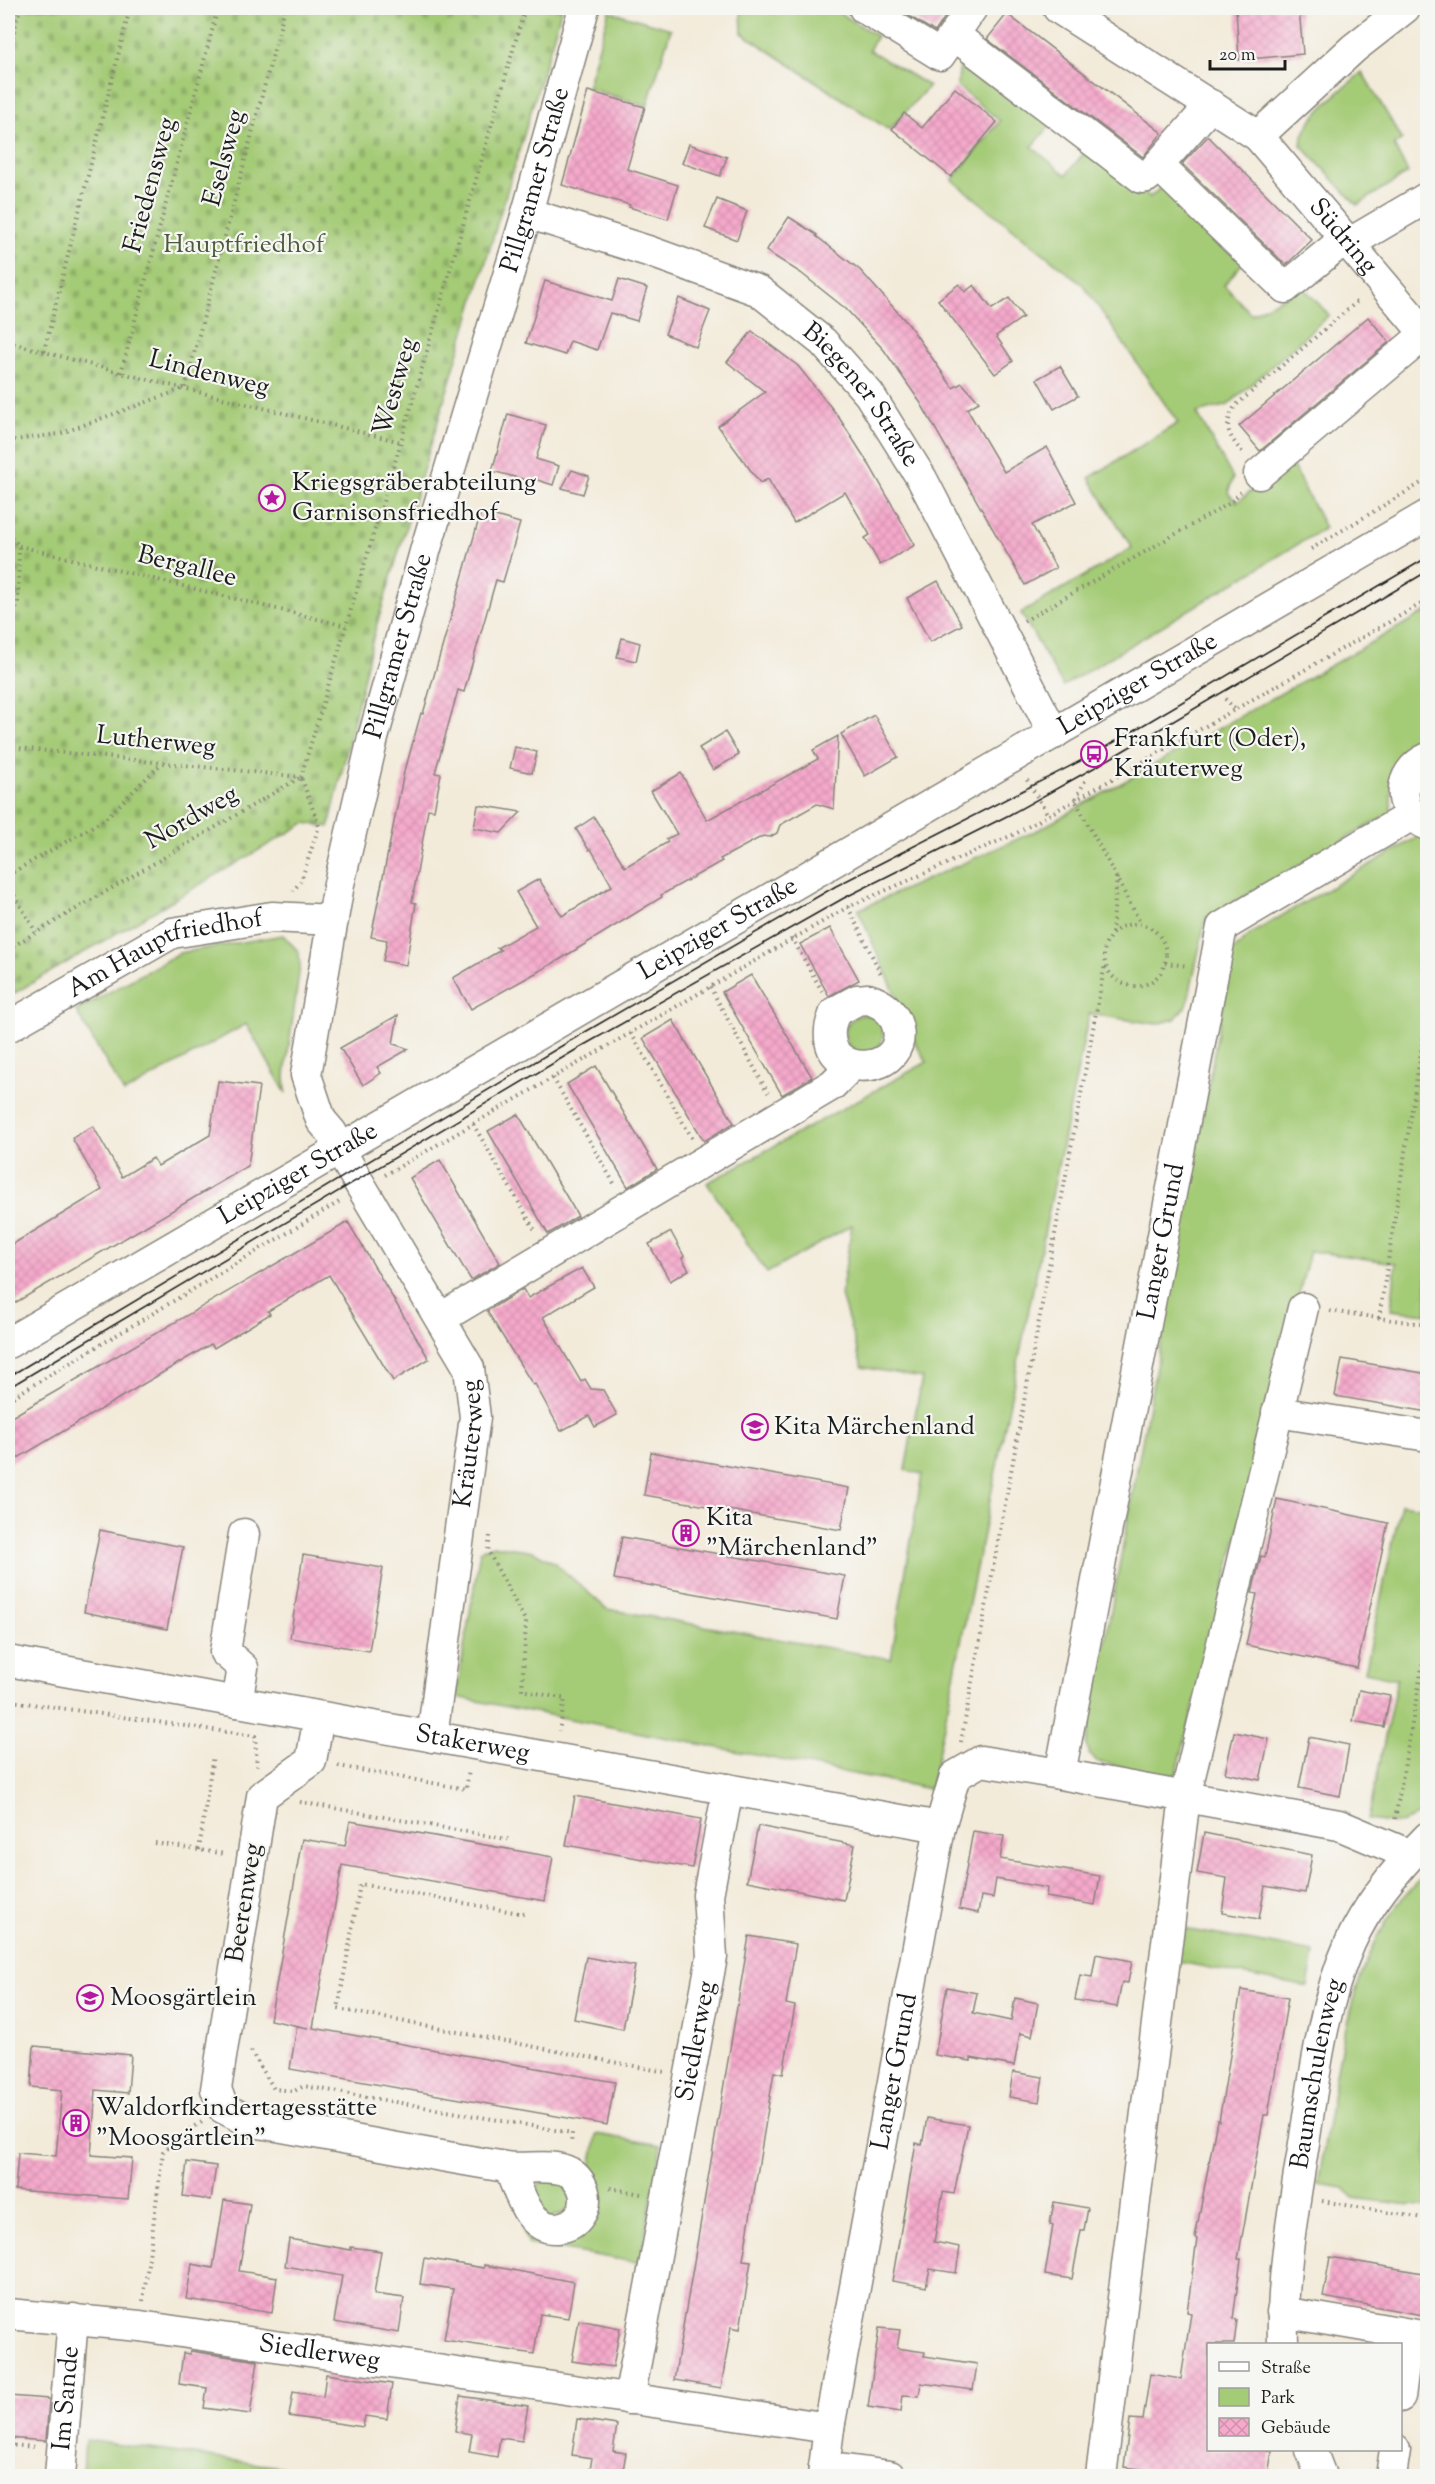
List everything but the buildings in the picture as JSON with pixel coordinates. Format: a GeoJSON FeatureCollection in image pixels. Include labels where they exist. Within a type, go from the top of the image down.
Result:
{"type":"FeatureCollection","features":[{"type":"Feature","properties":{"kind":"street","name":"Pillgramer Straße"},"geometry":{"type":"LineString","coordinates":[[339,1149],[332,1133],[321,1120],[306,1075],[339,884],[373,738],[426,548],[527,213],[584,8]]}},
{"type":"Feature","properties":{"kind":"street"},"geometry":{"type":"LineString","coordinates":[[864,8],[940,55],[972,8]]}},
{"type":"Feature","properties":{"kind":"street","name":"Südring"},"geometry":{"type":"LineString","coordinates":[[1058,8],[1258,136],[1426,336]]}},
{"type":"Feature","properties":{"kind":"street"},"geometry":{"type":"LineString","coordinates":[[1258,136],[1354,48],[1405,8]]}},
{"type":"Feature","properties":{"kind":"street"},"geometry":{"type":"LineString","coordinates":[[954,35],[1142,178],[1147,177],[1211,105]]}},
{"type":"Feature","properties":{"kind":"street"},"geometry":{"type":"LineString","coordinates":[[1158,165],[1285,288],[1348,241],[1428,197]]}},
{"type":"Feature","properties":{"kind":"street","name":"Biegener Straße"},"geometry":{"type":"LineString","coordinates":[[527,213],[651,252],[759,291],[823,342],[869,394],[922,479],[1054,734]]}},
{"type":"Feature","properties":{"kind":"street"},"geometry":{"type":"LineString","coordinates":[[1259,474],[1426,336]]}},
{"type":"Feature","properties":{"kind":"street","name":"Leipziger Straße"},"geometry":{"type":"LineString","coordinates":[[8,1343],[1428,514]]}},
{"type":"Feature","properties":{"kind":"street","name":"Langer Grund"},"geometry":{"type":"LineString","coordinates":[[1060,1774],[1222,927],[1420,820],[1404,799],[1404,781],[1410,770],[1428,758]]}},
{"type":"Feature","properties":{"kind":"street","name":"Am Hauptfriedhof"},"geometry":{"type":"LineString","coordinates":[[8,1027],[172,933],[272,917],[333,920]]}},
{"type":"Feature","properties":{"kind":"street"},"geometry":{"type":"LineString","coordinates":[[868,999],[879,1002],[894,1018],[898,1037],[889,1056],[882,1063],[872,1066],[852,1065],[842,1059],[831,1041],[830,1030],[835,1012],[857,1000],[868,999]]}},
{"type":"Feature","properties":{"kind":"street"},"geometry":{"type":"LineString","coordinates":[[441,1318],[832,1084],[852,1065]]}},
{"type":"Feature","properties":{"kind":"street","name":"Kräuterweg"},"geometry":{"type":"LineString","coordinates":[[339,1149],[470,1368],[475,1417],[432,1737]]}},
{"type":"Feature","properties":{"kind":"street"},"geometry":{"type":"LineString","coordinates":[[1101,2476],[1185,1797],[1304,1308]]}},
{"type":"Feature","properties":{"kind":"street"},"geometry":{"type":"LineString","coordinates":[[1277,1412],[1428,1436]]}},
{"type":"Feature","properties":{"kind":"street"},"geometry":{"type":"LineString","coordinates":[[237,1702],[243,1668],[225,1652],[244,1534]]}},
{"type":"Feature","properties":{"kind":"street","name":"Stakerweg"},"geometry":{"type":"LineString","coordinates":[[8,1661],[940,1827]]}},
{"type":"Feature","properties":{"kind":"street"},"geometry":{"type":"LineString","coordinates":[[268,1791],[311,1761],[319,1717]]}},
{"type":"Feature","properties":{"kind":"street"},"geometry":{"type":"LineString","coordinates":[[955,1776],[981,1761],[1339,1825],[1409,1846]]}},
{"type":"Feature","properties":{"kind":"street","name":"Langer Grund"},"geometry":{"type":"LineString","coordinates":[[824,2472],[829,2428],[940,1827],[955,1776]]}},
{"type":"Feature","properties":{"kind":"street","name":"Siedlerweg"},"geometry":{"type":"LineString","coordinates":[[629,2398],[712,1957],[708,1895],[728,1789]]}},
{"type":"Feature","properties":{"kind":"street","name":"Beerenweg"},"geometry":{"type":"LineString","coordinates":[[223,2108],[216,2089],[268,1791]]}},
{"type":"Feature","properties":{"kind":"street","name":"Baumschulenweg"},"geometry":{"type":"LineString","coordinates":[[1283,2343],[1282,2312],[1295,2196],[1315,2071],[1331,1996],[1351,1943],[1377,1896],[1409,1846]]}},
{"type":"Feature","properties":{"kind":"street"},"geometry":{"type":"LineString","coordinates":[[223,2108],[249,2121],[509,2168],[563,2170],[580,2182],[585,2200],[581,2214],[570,2224],[552,2228],[536,2221],[509,2168]]}},
{"type":"Feature","properties":{"kind":"street"},"geometry":{"type":"LineString","coordinates":[[1282,2312],[1418,2336],[1402,2393]]}},
{"type":"Feature","properties":{"kind":"street","name":"Siedlerweg"},"geometry":{"type":"LineString","coordinates":[[8,2314],[140,2326],[829,2428]]}},
{"type":"Feature","properties":{"kind":"street","name":"Im Sande"},"geometry":{"type":"LineString","coordinates":[[60,2476],[73,2319]]}},
{"type":"Feature","properties":{"kind":"street"},"geometry":{"type":"LineString","coordinates":[[1311,2451],[1322,2476]]}},
{"type":"Feature","properties":{"kind":"street"},"geometry":{"type":"LineString","coordinates":[[1391,2476],[1395,2451]]}},
{"type":"Feature","properties":{"kind":"street"},"geometry":{"type":"LineString","coordinates":[[824,2472],[890,2476]]}},
{"type":"Feature","properties":{"kind":"path"},"geometry":{"type":"LineString","coordinates":[[8,55],[20,8]]}},
{"type":"Feature","properties":{"kind":"path"},"geometry":{"type":"LineString","coordinates":[[44,351],[130,8]]}},
{"type":"Feature","properties":{"kind":"path","name":"Friedensweg"},"geometry":{"type":"LineString","coordinates":[[121,373],[218,8]]}},
{"type":"Feature","properties":{"kind":"path","name":"Eselsweg"},"geometry":{"type":"LineString","coordinates":[[185,388],[285,8]]}},
{"type":"Feature","properties":{"kind":"path","name":"Westweg"},"geometry":{"type":"LineString","coordinates":[[301,777],[401,442],[525,8]]}},
{"type":"Feature","properties":{"kind":"path"},"geometry":{"type":"LineString","coordinates":[[1021,623],[1230,503],[1259,474],[1229,436],[1228,417],[1235,406],[1368,293]]}},
{"type":"Feature","properties":{"kind":"path","name":"Lindenweg"},"geometry":{"type":"LineString","coordinates":[[8,342],[121,373],[401,442]]}},
{"type":"Feature","properties":{"kind":"path"},"geometry":{"type":"LineString","coordinates":[[8,441],[59,434],[185,388]]}},
{"type":"Feature","properties":{"kind":"path"},"geometry":{"type":"LineString","coordinates":[[1307,550],[1428,479]]}},
{"type":"Feature","properties":{"kind":"path"},"geometry":{"type":"LineString","coordinates":[[8,533],[19,546],[18,604],[8,623]]}},
{"type":"Feature","properties":{"kind":"path","name":"Bergallee"},"geometry":{"type":"LineString","coordinates":[[19,546],[346,626]]}},
{"type":"Feature","properties":{"kind":"path"},"geometry":{"type":"LineString","coordinates":[[8,1400],[363,1188],[792,938],[848,907],[1017,833],[1428,600]]}},
{"type":"Feature","properties":{"kind":"path"},"geometry":{"type":"LineString","coordinates":[[1225,699],[1235,709]]}},
{"type":"Feature","properties":{"kind":"path","name":"Lutherweg"},"geometry":{"type":"LineString","coordinates":[[8,747],[301,777]]}},
{"type":"Feature","properties":{"kind":"path"},"geometry":{"type":"LineString","coordinates":[[8,875],[104,820],[162,763]]}},
{"type":"Feature","properties":{"kind":"path"},"geometry":{"type":"LineString","coordinates":[[301,777],[319,826],[301,881]]}},
{"type":"Feature","properties":{"kind":"path","name":"Nordweg"},"geometry":{"type":"LineString","coordinates":[[8,949],[301,777]]}},
{"type":"Feature","properties":{"kind":"path"},"geometry":{"type":"LineString","coordinates":[[1075,800],[1085,781]]}},
{"type":"Feature","properties":{"kind":"path"},"geometry":{"type":"LineString","coordinates":[[1075,800],[1141,924],[1159,934],[1167,953],[1161,973],[1145,985],[1125,985],[1116,980],[1105,963]]}},
{"type":"Feature","properties":{"kind":"path"},"geometry":{"type":"LineString","coordinates":[[1112,933],[1116,878]]}},
{"type":"Feature","properties":{"kind":"path"},"geometry":{"type":"LineString","coordinates":[[8,885],[36,932]]}},
{"type":"Feature","properties":{"kind":"path"},"geometry":{"type":"LineString","coordinates":[[848,907],[890,991],[894,1018]]}},
{"type":"Feature","properties":{"kind":"path"},"geometry":{"type":"LineString","coordinates":[[955,1776],[1105,963],[1106,942],[1120,927],[1141,924]]}},
{"type":"Feature","properties":{"kind":"path"},"geometry":{"type":"LineString","coordinates":[[792,938],[835,1012]]}},
{"type":"Feature","properties":{"kind":"path"},"geometry":{"type":"LineString","coordinates":[[710,987],[780,1114]]}},
{"type":"Feature","properties":{"kind":"path"},"geometry":{"type":"LineString","coordinates":[[1379,1318],[1428,1007]]}},
{"type":"Feature","properties":{"kind":"path"},"geometry":{"type":"LineString","coordinates":[[631,1033],[704,1160]]}},
{"type":"Feature","properties":{"kind":"path"},"geometry":{"type":"LineString","coordinates":[[554,1078],[627,1206]]}},
{"type":"Feature","properties":{"kind":"path"},"geometry":{"type":"LineString","coordinates":[[472,1125],[549,1254]]}},
{"type":"Feature","properties":{"kind":"path"},"geometry":{"type":"LineString","coordinates":[[1304,1308],[1428,1325]]}},
{"type":"Feature","properties":{"kind":"path"},"geometry":{"type":"LineString","coordinates":[[490,1536],[488,1551],[526,1622],[522,1689],[565,1699],[554,1759]]}},
{"type":"Feature","properties":{"kind":"path"},"geometry":{"type":"LineString","coordinates":[[1409,1846],[1428,1634]]}},
{"type":"Feature","properties":{"kind":"path"},"geometry":{"type":"LineString","coordinates":[[11,1701],[255,1736],[257,1767],[268,1791],[512,1840]]}},
{"type":"Feature","properties":{"kind":"path"},"geometry":{"type":"LineString","coordinates":[[155,1843],[199,1850],[213,1755]]}},
{"type":"Feature","properties":{"kind":"path"},"geometry":{"type":"LineString","coordinates":[[311,1761],[466,1789]]}},
{"type":"Feature","properties":{"kind":"path"},"geometry":{"type":"LineString","coordinates":[[524,1914],[360,1884],[338,2008],[689,2077]]}},
{"type":"Feature","properties":{"kind":"path"},"geometry":{"type":"LineString","coordinates":[[247,2044],[274,2089],[294,2091],[304,2086],[572,2133]]}},
{"type":"Feature","properties":{"kind":"path"},"geometry":{"type":"LineString","coordinates":[[140,2326],[163,2152],[180,2136],[223,2108]]}},
{"type":"Feature","properties":{"kind":"path"},"geometry":{"type":"LineString","coordinates":[[580,2182],[667,2198]]}},
{"type":"Feature","properties":{"kind":"path"},"geometry":{"type":"LineString","coordinates":[[1295,2196],[1428,2219]]}},
{"type":"Feature","properties":{"kind":"green space","name":"Hauptfriedhof"},"geometry":{"type":"Polygon","coordinates":[[[8,8],[562,8],[374,634],[329,827],[305,823],[8,997],[8,8]]]}},
{"type":"Feature","properties":{"kind":"green space"},"geometry":{"type":"Polygon","coordinates":[[[741,8],[832,8],[877,36],[869,50],[929,86],[889,130],[742,33],[741,8]]]}},
{"type":"Feature","properties":{"kind":"green space"},"geometry":{"type":"Polygon","coordinates":[[[609,11],[671,29],[647,106],[587,88],[609,11]]]}},
{"type":"Feature","properties":{"kind":"green space"},"geometry":{"type":"Polygon","coordinates":[[[967,51],[1054,121],[1032,147],[1066,175],[1088,148],[1150,197],[1166,183],[1246,259],[1224,285],[1251,314],[1303,287],[1329,315],[1228,405],[1197,413],[1233,478],[1228,493],[1237,502],[1290,461],[1325,528],[1063,686],[1021,613],[1132,548],[1089,478],[1178,423],[1084,286],[952,180],[1000,121],[957,86],[961,60],[967,51]]]}},
{"type":"Feature","properties":{"kind":"green space"},"geometry":{"type":"Polygon","coordinates":[[[1362,72],[1402,139],[1394,145],[1408,173],[1357,205],[1301,145],[1303,135],[1316,115],[1362,72]]]}},
{"type":"Feature","properties":{"kind":"green space"},"geometry":{"type":"Polygon","coordinates":[[[1427,611],[1427,751],[1391,792],[1391,813],[1206,918],[1187,1005],[1175,1019],[1157,1024],[1089,1014],[931,1789],[456,1697],[480,1551],[493,1545],[533,1551],[555,1563],[607,1609],[891,1659],[922,1474],[905,1470],[922,1378],[862,1367],[841,1295],[852,1225],[767,1273],[707,1183],[927,1062],[897,1013],[897,998],[858,910],[1040,829],[1427,611]]]}},
{"type":"Feature","properties":{"kind":"green space"},"geometry":{"type":"Polygon","coordinates":[[[1421,835],[1427,835],[1427,1314],[1391,1310],[1396,1263],[1310,1251],[1177,1772],[1172,1776],[1098,1762],[1089,1754],[1086,1745],[1233,951],[1252,933],[1421,835]]]}},
{"type":"Feature","properties":{"kind":"green space"},"geometry":{"type":"Polygon","coordinates":[[[283,935],[299,952],[300,966],[285,1075],[286,1093],[246,1024],[124,1093],[76,1011],[179,953],[283,935]]]}},
{"type":"Feature","properties":{"kind":"green space"},"geometry":{"type":"Polygon","coordinates":[[[864,1015],[878,1020],[883,1034],[878,1048],[864,1053],[850,1048],[845,1034],[850,1020],[864,1015]]]}},
{"type":"Feature","properties":{"kind":"green space"},"geometry":{"type":"Polygon","coordinates":[[[1401,1504],[1427,1508],[1428,1809],[1412,1819],[1393,1823],[1368,1820],[1397,1679],[1365,1672],[1401,1504]]]}},
{"type":"Feature","properties":{"kind":"green space"},"geometry":{"type":"Polygon","coordinates":[[[1427,1873],[1427,2207],[1353,2198],[1344,2188],[1318,2184],[1339,2060],[1348,2017],[1361,1975],[1378,1937],[1400,1902],[1427,1873]]]}},
{"type":"Feature","properties":{"kind":"green space"},"geometry":{"type":"Polygon","coordinates":[[[1178,1928],[1314,1952],[1308,1987],[1174,1961],[1178,1928]]]}},
{"type":"Feature","properties":{"kind":"green space"},"geometry":{"type":"Polygon","coordinates":[[[597,2134],[661,2145],[640,2263],[528,2244],[523,2230],[541,2238],[556,2239],[589,2179],[597,2134]]]}},
{"type":"Feature","properties":{"kind":"green space"},"geometry":{"type":"Polygon","coordinates":[[[542,2180],[569,2182],[574,2208],[549,2219],[534,2192],[542,2180]]]}},
{"type":"Feature","properties":{"kind":"green space"},"geometry":{"type":"Polygon","coordinates":[[[85,2440],[346,2476],[83,2476],[85,2440]]]}},
{"type":"Feature","properties":{"kind":"tram line"},"geometry":{"type":"LineString","coordinates":[[8,1377],[580,1035],[836,886],[1094,754],[1428,557]]}},
{"type":"Feature","properties":{"kind":"tram line"},"geometry":{"type":"LineString","coordinates":[[8,1388],[584,1045],[844,898],[1009,815],[1099,765],[1428,571]]}},
{"type":"Feature","properties":{"kind":"place","name":"Kriegsgräberabteilung Garnisonsfriedhof"},"geometry":{"type":"Point","coordinates":[272,498]}},
{"type":"Feature","properties":{"kind":"place","name":"Frankfurt (Oder), Kräuterweg"},"geometry":{"type":"Point","coordinates":[1094,754]}},
{"type":"Feature","properties":{"kind":"place","name":"Kita Märchenland"},"geometry":{"type":"Point","coordinates":[755,1427]}},
{"type":"Feature","properties":{"kind":"place","name":"Kita \"Märchenland\""},"geometry":{"type":"Point","coordinates":[686,1533]}},
{"type":"Feature","properties":{"kind":"place","name":"Moosgärtlein"},"geometry":{"type":"Point","coordinates":[90,1998]}},
{"type":"Feature","properties":{"kind":"place","name":"Waldorfkindertagesstätte \"Moosgärtlein\""},"geometry":{"type":"Point","coordinates":[76,2123]}}]}
